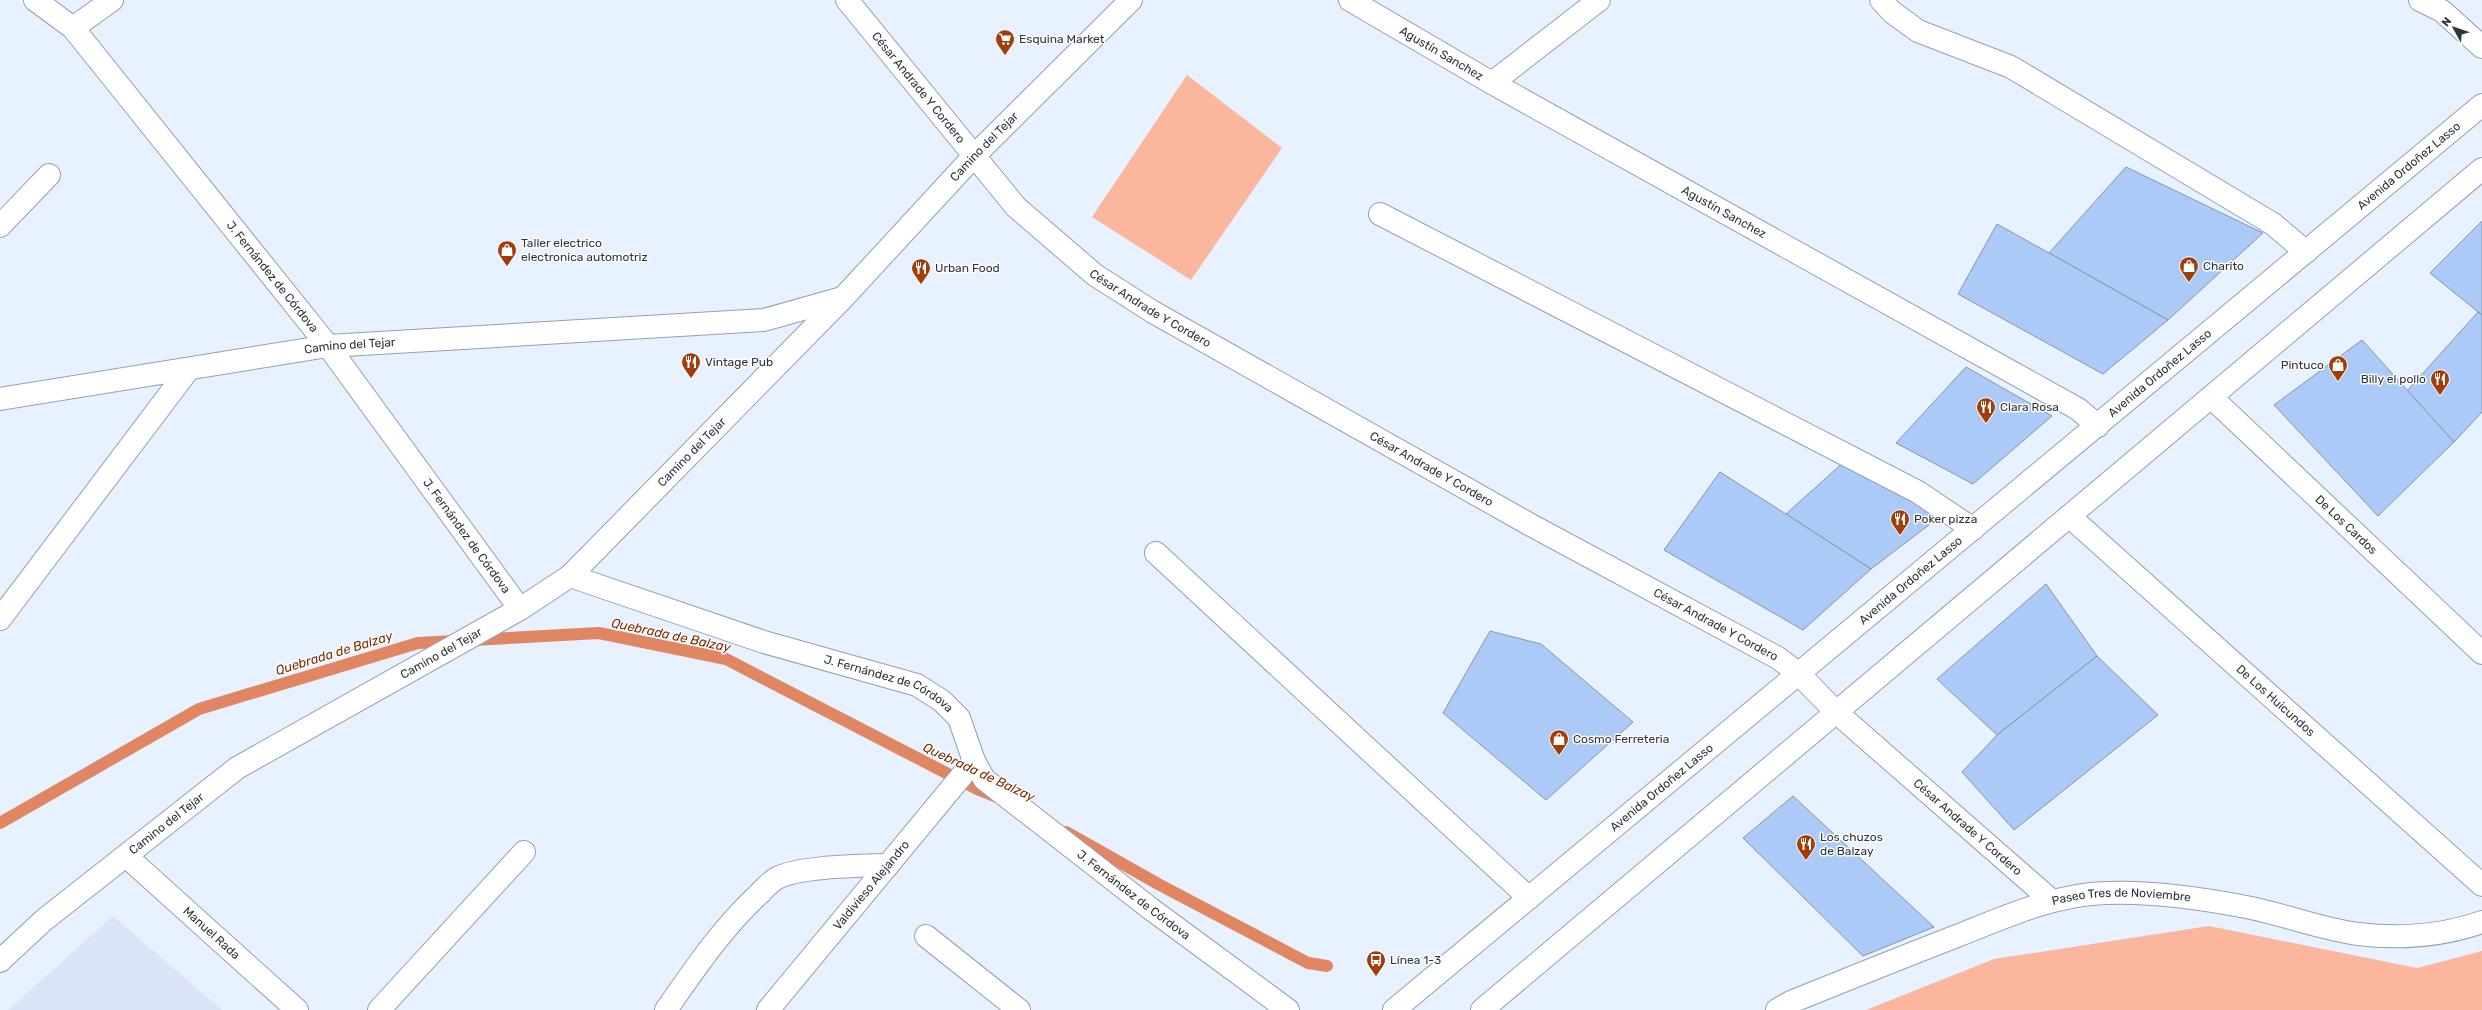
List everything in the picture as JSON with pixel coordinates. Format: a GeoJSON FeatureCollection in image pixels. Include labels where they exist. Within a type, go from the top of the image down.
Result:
{"type":"FeatureCollection","features":[{"type":"Feature","properties":{"kind":"street","name":"J. Fernández de Córdova"},"geometry":{"type":"LineString","coordinates":[[35,0],[66,16],[328,346],[520,608]]}},
{"type":"Feature","properties":{"kind":"street"},"geometry":{"type":"LineString","coordinates":[[66,16],[112,0]]}},
{"type":"Feature","properties":{"kind":"street","name":"César Andrade Y Cordero"},"geometry":{"type":"LineString","coordinates":[[847,0],[1016,207],[1095,275],[1153,312],[1529,524],[1778,658],[1799,674],[1836,712],[2052,901]]}},
{"type":"Feature","properties":{"kind":"street","name":"Camino del Tejar"},"geometry":{"type":"LineString","coordinates":[[0,961],[44,920],[237,768],[520,608],[570,576],[843,298],[974,156],[1131,0]]}},
{"type":"Feature","properties":{"kind":"street","name":"Agustín Sanchez"},"geometry":{"type":"LineString","coordinates":[[1350,0],[1492,83],[2078,409],[2098,426]]}},
{"type":"Feature","properties":{"kind":"street"},"geometry":{"type":"LineString","coordinates":[[1492,83],[1599,0]]}},
{"type":"Feature","properties":{"kind":"street"},"geometry":{"type":"LineString","coordinates":[[1882,0],[1892,12],[1918,31],[2011,67],[2273,224],[2306,252]]}},
{"type":"Feature","properties":{"kind":"street"},"geometry":{"type":"LineString","coordinates":[[2420,0],[2442,11],[2482,47]]}},
{"type":"Feature","properties":{"kind":"street","name":"Avenida Ordoñez Lasso"},"geometry":{"type":"LineString","coordinates":[[1394,1010],[2098,426],[2482,105]]}},
{"type":"Feature","properties":{"kind":"street"},"geometry":{"type":"LineString","coordinates":[[1482,1010],[2482,169]]}},
{"type":"Feature","properties":{"kind":"street"},"geometry":{"type":"LineString","coordinates":[[0,226],[49,175]]}},
{"type":"Feature","properties":{"kind":"street"},"geometry":{"type":"LineString","coordinates":[[1380,214],[1918,492],[1973,529]]}},
{"type":"Feature","properties":{"kind":"street","name":"Camino del Tejar"},"geometry":{"type":"LineString","coordinates":[[0,399],[188,370],[328,346],[764,320],[843,298]]}},
{"type":"Feature","properties":{"kind":"street"},"geometry":{"type":"LineString","coordinates":[[0,619],[188,370]]}},
{"type":"Feature","properties":{"kind":"street","name":"De Los Cardos"},"geometry":{"type":"LineString","coordinates":[[2211,397],[2482,653]]}},
{"type":"Feature","properties":{"kind":"street","name":"De Los Huicundos"},"geometry":{"type":"LineString","coordinates":[[2069,516],[2482,885]]}},
{"type":"Feature","properties":{"kind":"street"},"geometry":{"type":"LineString","coordinates":[[1156,553],[1530,898]]}},
{"type":"Feature","properties":{"kind":"street","name":"J. Fernández de Córdova"},"geometry":{"type":"LineString","coordinates":[[570,576],[764,642],[917,684],[942,701],[959,718],[974,771],[1151,909],[1288,1010]]}},
{"type":"Feature","properties":{"kind":"street","name":"Valdivieso Alejandro"},"geometry":{"type":"LineString","coordinates":[[768,1010],[942,800],[974,771]]}},
{"type":"Feature","properties":{"kind":"street"},"geometry":{"type":"LineString","coordinates":[[379,1010],[524,852]]}},
{"type":"Feature","properties":{"kind":"street","name":"Manuel Rada"},"geometry":{"type":"LineString","coordinates":[[126,856],[297,1010]]}},
{"type":"Feature","properties":{"kind":"street"},"geometry":{"type":"LineString","coordinates":[[666,1010],[744,908],[776,878],[795,873],[844,867],[888,865]]}},
{"type":"Feature","properties":{"kind":"street","name":"Paseo Tres de Noviembre"},"geometry":{"type":"LineString","coordinates":[[1776,1010],[1791,1002],[1891,962],[2052,901],[2105,892],[2154,893],[2246,907],[2357,934],[2393,937],[2429,935],[2463,929],[2482,922]]}},
{"type":"Feature","properties":{"kind":"street"},"geometry":{"type":"LineString","coordinates":[[926,936],[1019,1010]]}},
{"type":"Feature","properties":{"kind":"shaded area"},"geometry":{"type":"Polygon","coordinates":[[[1187,75],[1282,148],[1191,280],[1092,217],[1187,75]]]}},
{"type":"Feature","properties":{"kind":"shaded area"},"geometry":{"type":"Polygon","coordinates":[[[113,916],[222,1010],[8,1010],[113,916]]]}},
{"type":"Feature","properties":{"kind":"shaded area"},"geometry":{"type":"Polygon","coordinates":[[[2209,926],[2417,968],[2482,951],[2482,1010],[1866,1010],[1994,959],[2209,926]]]}},
{"type":"Feature","properties":{"kind":"building"},"geometry":{"type":"Polygon","coordinates":[[[2126,167],[2263,233],[2168,320],[2049,253],[2126,167]]]}},
{"type":"Feature","properties":{"kind":"building"},"geometry":{"type":"Polygon","coordinates":[[[2482,221],[2482,315],[2430,273],[2482,221]]]}},
{"type":"Feature","properties":{"kind":"building"},"geometry":{"type":"Polygon","coordinates":[[[1997,224],[2168,320],[2103,374],[1958,294],[1997,224]]]}},
{"type":"Feature","properties":{"kind":"building"},"geometry":{"type":"Polygon","coordinates":[[[2478,312],[2482,315],[2482,412],[2454,442],[2407,391],[2478,312]]]}},
{"type":"Feature","properties":{"kind":"building"},"geometry":{"type":"Polygon","coordinates":[[[2362,340],[2454,442],[2378,516],[2274,405],[2362,340]]]}},
{"type":"Feature","properties":{"kind":"building"},"geometry":{"type":"Polygon","coordinates":[[[1966,367],[2052,416],[1973,484],[1896,443],[1966,367]]]}},
{"type":"Feature","properties":{"kind":"building"},"geometry":{"type":"Polygon","coordinates":[[[1846,460],[1942,515],[1871,569],[1786,514],[1846,460]]]}},
{"type":"Feature","properties":{"kind":"building"},"geometry":{"type":"Polygon","coordinates":[[[1720,472],[1871,569],[1803,630],[1664,550],[1720,472]]]}},
{"type":"Feature","properties":{"kind":"building"},"geometry":{"type":"Polygon","coordinates":[[[2046,584],[2097,656],[1997,735],[1937,679],[2046,584]]]}},
{"type":"Feature","properties":{"kind":"building"},"geometry":{"type":"Polygon","coordinates":[[[1490,631],[1541,644],[1633,722],[1546,800],[1443,713],[1490,631]]]}},
{"type":"Feature","properties":{"kind":"building"},"geometry":{"type":"Polygon","coordinates":[[[2097,656],[2158,715],[2014,830],[1962,772],[1997,735],[2097,656]]]}},
{"type":"Feature","properties":{"kind":"building"},"geometry":{"type":"Polygon","coordinates":[[[1793,796],[1934,927],[1863,956],[1743,838],[1793,796]]]}},
{"type":"Feature","properties":{"kind":"waterway","name":"Quebrada de Balzay"},"geometry":{"type":"LineString","coordinates":[[0,823],[199,709],[418,643],[599,633],[726,659],[979,790],[997,797]]}},
{"type":"Feature","properties":{"kind":"waterway","name":"Quebrada de Balzay"},"geometry":{"type":"LineString","coordinates":[[1066,832],[1160,885],[1308,963],[1327,966]]}},
{"type":"Feature","properties":{"kind":"place","name":"Esquina Market"},"geometry":{"type":"Point","coordinates":[1005,56]}},
{"type":"Feature","properties":{"kind":"place","name":"Taller electrico electronica automotriz"},"geometry":{"type":"Point","coordinates":[507,267]}},
{"type":"Feature","properties":{"kind":"place","name":"Charito"},"geometry":{"type":"Point","coordinates":[2189,283]}},
{"type":"Feature","properties":{"kind":"place","name":"Urban Food"},"geometry":{"type":"Point","coordinates":[921,285]}},
{"type":"Feature","properties":{"kind":"place","name":"Vintage Pub"},"geometry":{"type":"Point","coordinates":[691,379]}},
{"type":"Feature","properties":{"kind":"place","name":"Pintuco"},"geometry":{"type":"Point","coordinates":[2338,382]}},
{"type":"Feature","properties":{"kind":"place","name":"Billy el pollo"},"geometry":{"type":"Point","coordinates":[2440,396]}},
{"type":"Feature","properties":{"kind":"place","name":"Clara Rosa"},"geometry":{"type":"Point","coordinates":[1986,424]}},
{"type":"Feature","properties":{"kind":"place","name":"Poker pizza"},"geometry":{"type":"Point","coordinates":[1900,536]}},
{"type":"Feature","properties":{"kind":"place","name":"Cosmo Ferreteria"},"geometry":{"type":"Point","coordinates":[1559,756]}},
{"type":"Feature","properties":{"kind":"place","name":"Los chuzos de Balzay"},"geometry":{"type":"Point","coordinates":[1806,861]}},
{"type":"Feature","properties":{"kind":"place","name":"Línea 1-3"},"geometry":{"type":"Point","coordinates":[1376,977]}}]}
